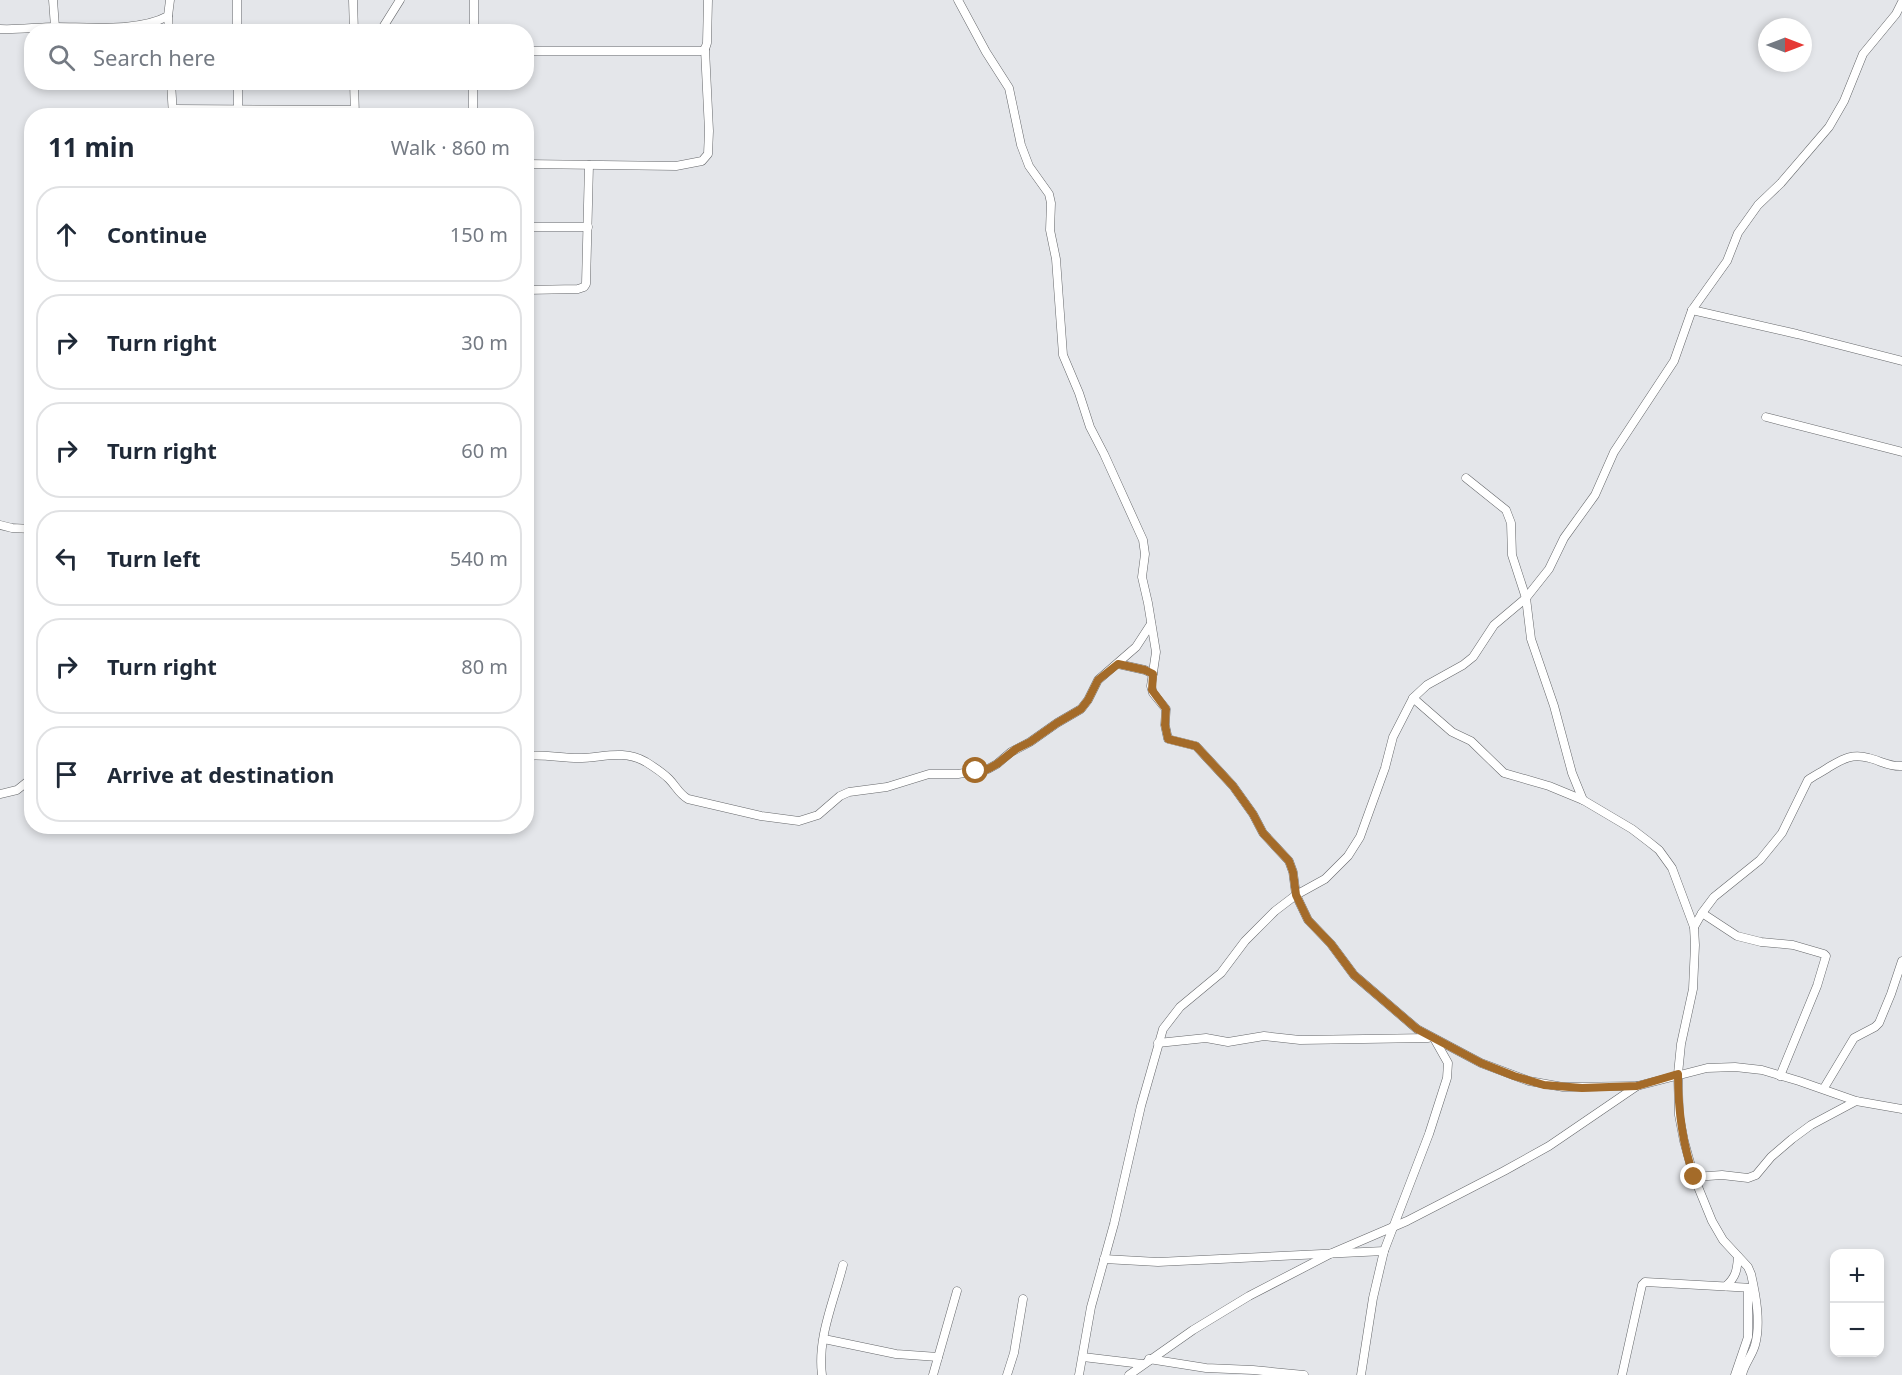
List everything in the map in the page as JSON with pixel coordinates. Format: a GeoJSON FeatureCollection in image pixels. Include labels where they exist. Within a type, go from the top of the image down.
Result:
{"type":"FeatureCollection","features":[{"type":"Feature","properties":{"kind":"street"},"geometry":{"type":"LineString","coordinates":[[53,0],[55,24]]}},
{"type":"Feature","properties":{"kind":"street"},"geometry":{"type":"LineString","coordinates":[[168,24],[170,0]]}},
{"type":"Feature","properties":{"kind":"street"},"geometry":{"type":"LineString","coordinates":[[237,0],[237,24]]}},
{"type":"Feature","properties":{"kind":"street"},"geometry":{"type":"LineString","coordinates":[[353,0],[354,24]]}},
{"type":"Feature","properties":{"kind":"street"},"geometry":{"type":"LineString","coordinates":[[385,24],[400,0]]}},
{"type":"Feature","properties":{"kind":"street"},"geometry":{"type":"LineString","coordinates":[[474,0],[474,24]]}},
{"type":"Feature","properties":{"kind":"street"},"geometry":{"type":"LineString","coordinates":[[534,164],[676,166],[702,161],[708,154],[709,131],[705,49],[708,0]]}},
{"type":"Feature","properties":{"kind":"street"},"geometry":{"type":"LineString","coordinates":[[958,0],[992,63],[1009,88],[1021,145],[1029,166],[1049,194],[1050,230],[1056,259],[1063,355],[1090,427],[1143,540],[1145,554],[1142,577],[1156,657],[1152,690],[1166,709],[1165,725],[1168,739],[1196,746],[1233,786],[1249,807],[1263,833],[1289,861],[1296,895],[1308,920],[1331,944],[1354,975],[1432,1039],[1481,1063],[1544,1085],[1582,1088],[1637,1086],[1678,1074],[1722,1066],[1762,1070],[1824,1088],[1856,1101],[1902,1109]]}},
{"type":"Feature","properties":{"kind":"street"},"geometry":{"type":"LineString","coordinates":[[1079,1375],[1091,1307],[1125,1178],[1141,1106],[1163,1029],[1179,1007],[1215,978],[1245,941],[1275,911],[1334,872],[1348,856],[1360,837],[1385,768],[1393,736],[1413,698],[1426,685],[1473,657],[1494,625],[1526,598],[1549,569],[1564,538],[1595,495],[1614,452],[1670,368],[1692,310],[1727,261],[1738,233],[1758,205],[1781,183],[1829,127],[1844,101],[1863,54],[1896,14],[1902,2]]}},
{"type":"Feature","properties":{"kind":"street"},"geometry":{"type":"LineString","coordinates":[[141,24],[168,16]]}},
{"type":"Feature","properties":{"kind":"street"},"geometry":{"type":"LineString","coordinates":[[0,29],[24,28]]}},
{"type":"Feature","properties":{"kind":"street"},"geometry":{"type":"LineString","coordinates":[[534,51],[659,52],[705,49]]}},
{"type":"Feature","properties":{"kind":"street"},"geometry":{"type":"LineString","coordinates":[[172,90],[173,108]]}},
{"type":"Feature","properties":{"kind":"street"},"geometry":{"type":"LineString","coordinates":[[238,90],[238,108]]}},
{"type":"Feature","properties":{"kind":"street"},"geometry":{"type":"LineString","coordinates":[[354,90],[355,108]]}},
{"type":"Feature","properties":{"kind":"street"},"geometry":{"type":"LineString","coordinates":[[473,108],[474,90]]}},
{"type":"Feature","properties":{"kind":"street"},"geometry":{"type":"LineString","coordinates":[[534,290],[578,289],[586,284],[589,165]]}},
{"type":"Feature","properties":{"kind":"street"},"geometry":{"type":"LineString","coordinates":[[534,227],[588,227]]}},
{"type":"Feature","properties":{"kind":"street"},"geometry":{"type":"LineString","coordinates":[[1692,310],[1902,361]]}},
{"type":"Feature","properties":{"kind":"street"},"geometry":{"type":"LineString","coordinates":[[1766,417],[1902,452]]}},
{"type":"Feature","properties":{"kind":"street"},"geometry":{"type":"LineString","coordinates":[[1466,478],[1506,510],[1510,516],[1512,555],[1526,598],[1531,639],[1554,706],[1572,773],[1583,800]]}},
{"type":"Feature","properties":{"kind":"street"},"geometry":{"type":"LineString","coordinates":[[0,525],[24,529]]}},
{"type":"Feature","properties":{"kind":"street"},"geometry":{"type":"LineString","coordinates":[[534,755],[580,758],[613,754],[632,756],[661,772],[680,794],[688,799],[761,816],[799,821],[818,814],[840,796],[849,792],[887,787],[929,774],[958,774],[992,767],[1016,749],[1081,709],[1098,680],[1140,643],[1151,624]]}},
{"type":"Feature","properties":{"kind":"street"},"geometry":{"type":"LineString","coordinates":[[1118,664],[1153,674]]}},
{"type":"Feature","properties":{"kind":"street"},"geometry":{"type":"LineString","coordinates":[[1413,698],[1452,732],[1471,741],[1504,773],[1549,786],[1583,800],[1632,830],[1659,850],[1672,868],[1694,927],[1693,989],[1678,1074],[1679,1115],[1689,1162],[1712,1221],[1723,1240],[1748,1267],[1751,1274],[1747,1345],[1736,1375]]}},
{"type":"Feature","properties":{"kind":"street"},"geometry":{"type":"LineString","coordinates":[[1694,927],[1714,897],[1760,860],[1782,833],[1808,780],[1813,776],[1853,755],[1894,766],[1902,765]]}},
{"type":"Feature","properties":{"kind":"street"},"geometry":{"type":"LineString","coordinates":[[0,794],[17,790],[24,784]]}},
{"type":"Feature","properties":{"kind":"street"},"geometry":{"type":"LineString","coordinates":[[1702,913],[1737,936],[1761,942],[1793,945],[1826,956],[1817,986],[1780,1076]]}},
{"type":"Feature","properties":{"kind":"street"},"geometry":{"type":"LineString","coordinates":[[1824,1088],[1854,1038],[1879,1023],[1902,961]]}},
{"type":"Feature","properties":{"kind":"street"},"geometry":{"type":"LineString","coordinates":[[1158,1043],[1194,1038],[1228,1042],[1264,1036],[1300,1040],[1432,1039]]}},
{"type":"Feature","properties":{"kind":"street"},"geometry":{"type":"LineString","coordinates":[[1361,1375],[1373,1298],[1384,1251],[1430,1134],[1447,1078],[1448,1063],[1432,1039]]}},
{"type":"Feature","properties":{"kind":"street"},"geometry":{"type":"LineString","coordinates":[[1129,1375],[1193,1330],[1249,1296],[1329,1254],[1392,1228],[1504,1172],[1543,1150],[1637,1086]]}},
{"type":"Feature","properties":{"kind":"street"},"geometry":{"type":"LineString","coordinates":[[1694,1177],[1722,1175],[1748,1179],[1756,1175],[1771,1157],[1811,1125],[1856,1101]]}},
{"type":"Feature","properties":{"kind":"street"},"geometry":{"type":"LineString","coordinates":[[1104,1259],[1158,1262],[1384,1251]]}},
{"type":"Feature","properties":{"kind":"street"},"geometry":{"type":"LineString","coordinates":[[1726,1286],[1736,1274],[1738,1257]]}},
{"type":"Feature","properties":{"kind":"street"},"geometry":{"type":"LineString","coordinates":[[822,1375],[821,1355],[824,1339],[843,1266]]}},
{"type":"Feature","properties":{"kind":"street"},"geometry":{"type":"LineString","coordinates":[[1623,1375],[1642,1285],[1645,1282],[1750,1287]]}},
{"type":"Feature","properties":{"kind":"street"},"geometry":{"type":"LineString","coordinates":[[1742,1375],[1753,1352],[1757,1336],[1757,1323],[1750,1287]]}},
{"type":"Feature","properties":{"kind":"street"},"geometry":{"type":"LineString","coordinates":[[933,1375],[957,1291]]}},
{"type":"Feature","properties":{"kind":"street"},"geometry":{"type":"LineString","coordinates":[[1007,1375],[1014,1353],[1023,1299]]}},
{"type":"Feature","properties":{"kind":"street"},"geometry":{"type":"LineString","coordinates":[[824,1339],[896,1354],[938,1357]]}},
{"type":"Feature","properties":{"kind":"street"},"geometry":{"type":"LineString","coordinates":[[1083,1357],[1146,1362],[1205,1371],[1253,1370],[1304,1375]]}},
{"type":"Feature","properties":{"kind":"route"},"geometry":{"type":"LineString","coordinates":[[976,771],[988,769],[997,764],[1006,755],[1081,709],[1098,680],[1118,664],[1153,674],[1151,686],[1153,693],[1166,709],[1165,725],[1168,739],[1191,743],[1201,750],[1245,801],[1263,833],[1289,861],[1296,895],[1308,920],[1331,944],[1354,975],[1430,1038],[1481,1063],[1529,1081],[1563,1087],[1598,1088],[1637,1086],[1678,1074],[1679,1115],[1694,1177]]}}]}
